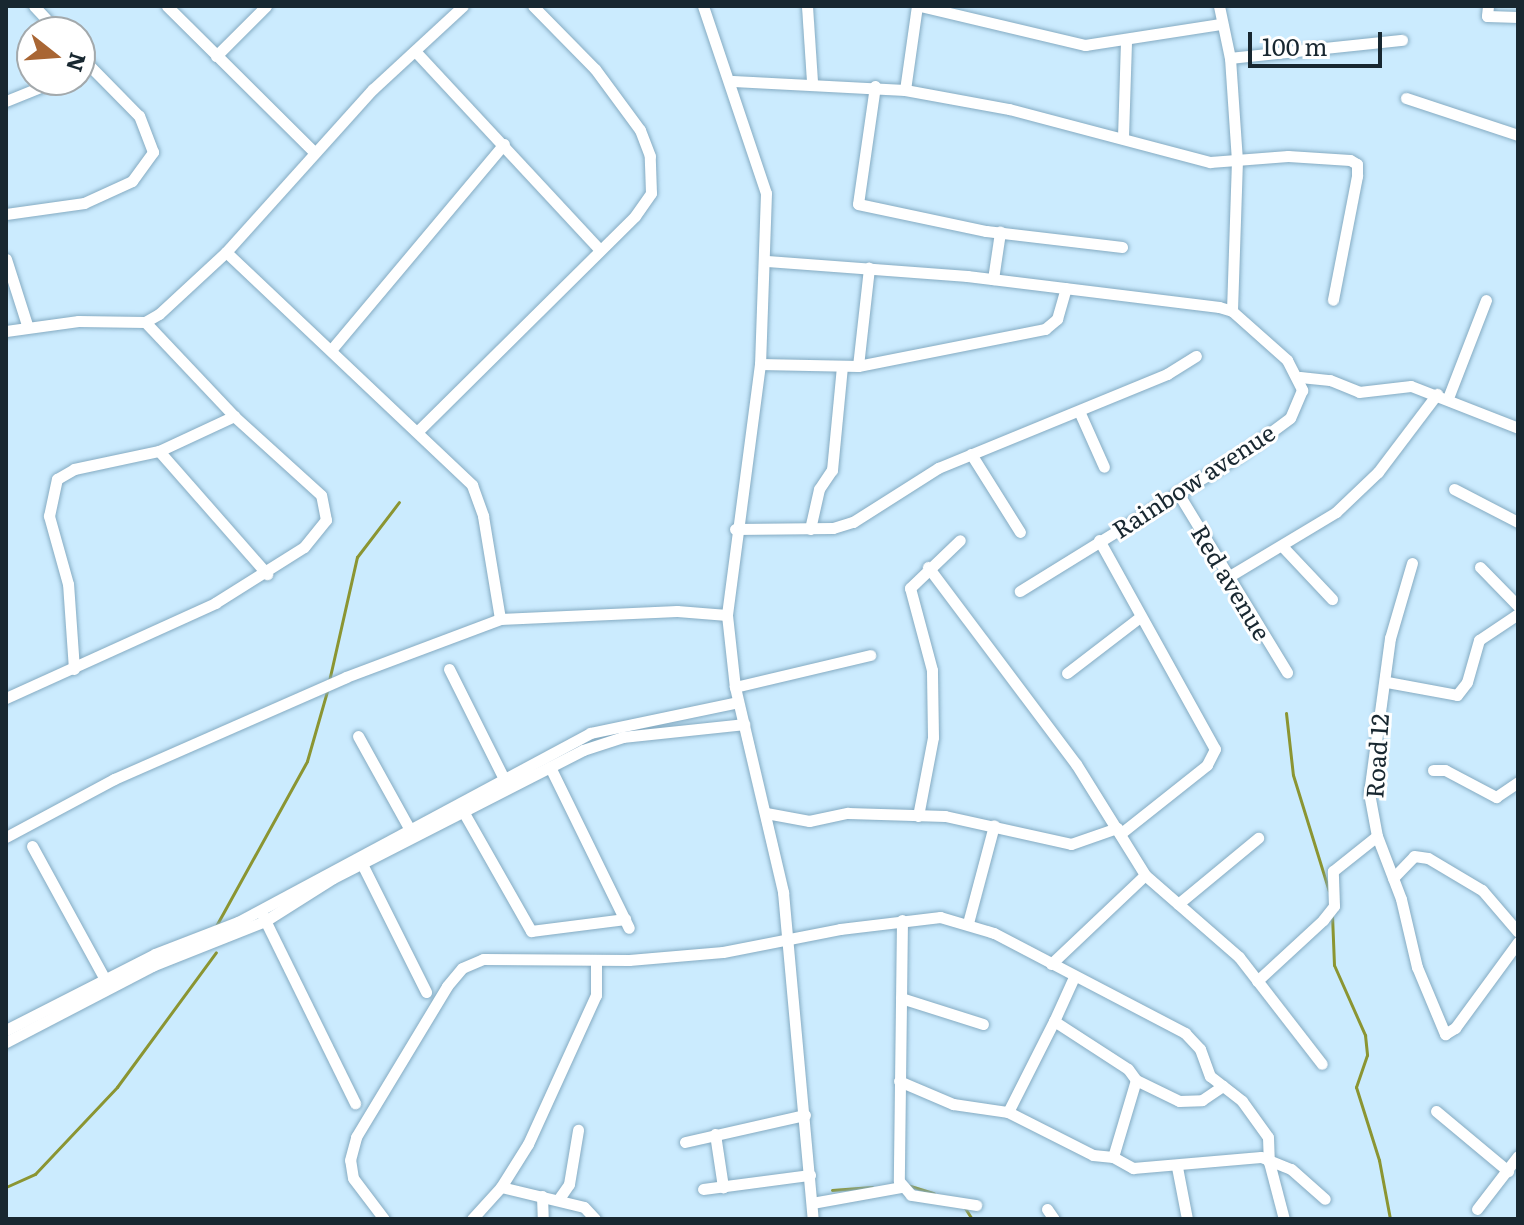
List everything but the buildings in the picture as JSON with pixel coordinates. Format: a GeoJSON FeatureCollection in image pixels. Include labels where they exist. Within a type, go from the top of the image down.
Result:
{"type":"FeatureCollection","features":[{"type":"Feature","properties":{"kind":"street"},"geometry":{"type":"LineString","coordinates":[[167,6],[313,151]]}},
{"type":"Feature","properties":{"kind":"street"},"geometry":{"type":"LineString","coordinates":[[216,56],[266,6]]}},
{"type":"Feature","properties":{"kind":"street"},"geometry":{"type":"LineString","coordinates":[[6,331],[27,325],[145,322],[226,252],[313,151],[463,6]]}},
{"type":"Feature","properties":{"kind":"street"},"geometry":{"type":"LineString","coordinates":[[418,431],[598,248],[647,203],[653,180],[650,156],[640,130],[595,69],[533,6]]}},
{"type":"Feature","properties":{"kind":"street"},"geometry":{"type":"LineString","coordinates":[[703,6],[733,81],[766,193],[767,261],[760,364],[735,529],[727,615],[735,687],[766,813],[787,940],[813,1219]]}},
{"type":"Feature","properties":{"kind":"street"},"geometry":{"type":"LineString","coordinates":[[807,6],[812,82]]}},
{"type":"Feature","properties":{"kind":"street"},"geometry":{"type":"LineString","coordinates":[[905,90],[919,6],[1068,42],[1126,40],[1220,24]]}},
{"type":"Feature","properties":{"kind":"street"},"geometry":{"type":"LineString","coordinates":[[1219,6],[1220,24],[1230,58],[1237,160],[1232,311]]}},
{"type":"Feature","properties":{"kind":"street"},"geometry":{"type":"LineString","coordinates":[[1487,11],[1518,17]]}},
{"type":"Feature","properties":{"kind":"street"},"geometry":{"type":"LineString","coordinates":[[1123,137],[1126,40]]}},
{"type":"Feature","properties":{"kind":"street"},"geometry":{"type":"LineString","coordinates":[[1230,58],[1402,40]]}},
{"type":"Feature","properties":{"kind":"street"},"geometry":{"type":"LineString","coordinates":[[415,51],[598,248]]}},
{"type":"Feature","properties":{"kind":"street"},"geometry":{"type":"LineString","coordinates":[[6,214],[84,203],[132,181],[144,167],[153,152],[151,138],[139,116],[96,75]]}},
{"type":"Feature","properties":{"kind":"street"},"geometry":{"type":"LineString","coordinates":[[733,81],[812,82],[905,90],[1123,137],[1210,162],[1288,156],[1357,164],[1333,300]]}},
{"type":"Feature","properties":{"kind":"street"},"geometry":{"type":"LineString","coordinates":[[875,86],[858,204],[1000,232],[1122,247]]}},
{"type":"Feature","properties":{"kind":"street"},"geometry":{"type":"LineString","coordinates":[[1406,98],[1518,135]]}},
{"type":"Feature","properties":{"kind":"street"},"geometry":{"type":"LineString","coordinates":[[331,350],[504,144]]}},
{"type":"Feature","properties":{"kind":"street"},"geometry":{"type":"LineString","coordinates":[[993,279],[1000,232]]}},
{"type":"Feature","properties":{"kind":"street"},"geometry":{"type":"LineString","coordinates":[[226,252],[456,465],[480,502],[500,619]]}},
{"type":"Feature","properties":{"kind":"street"},"geometry":{"type":"LineString","coordinates":[[6,259],[27,325]]}},
{"type":"Feature","properties":{"kind":"street"},"geometry":{"type":"LineString","coordinates":[[767,261],[993,279],[1232,311],[1300,377],[1330,380],[1359,392],[1411,386],[1518,428]]}},
{"type":"Feature","properties":{"kind":"street"},"geometry":{"type":"LineString","coordinates":[[858,366],[869,268]]}},
{"type":"Feature","properties":{"kind":"street"},"geometry":{"type":"LineString","coordinates":[[760,364],[858,366],[1053,326],[1066,288]]}},
{"type":"Feature","properties":{"kind":"street"},"geometry":{"type":"LineString","coordinates":[[1228,577],[1319,525],[1378,472],[1442,396],[1486,300]]}},
{"type":"Feature","properties":{"kind":"street"},"geometry":{"type":"LineString","coordinates":[[6,698],[74,669],[267,574],[321,530],[327,506],[234,416],[145,322]]}},
{"type":"Feature","properties":{"kind":"street"},"geometry":{"type":"LineString","coordinates":[[735,529],[810,529],[853,522],[938,468],[1167,374],[1196,356]]}},
{"type":"Feature","properties":{"kind":"street"},"geometry":{"type":"LineString","coordinates":[[810,529],[819,489],[832,470],[842,366]]}},
{"type":"Feature","properties":{"kind":"street","name":"Rainbow avenue"},"geometry":{"type":"LineString","coordinates":[[1020,591],[1178,493],[1290,418],[1300,401],[1300,377]]}},
{"type":"Feature","properties":{"kind":"street"},"geometry":{"type":"LineString","coordinates":[[1079,411],[1104,467]]}},
{"type":"Feature","properties":{"kind":"street"},"geometry":{"type":"LineString","coordinates":[[74,669],[68,584],[49,516],[51,491],[57,479],[74,469],[159,451],[234,416]]}},
{"type":"Feature","properties":{"kind":"street"},"geometry":{"type":"LineString","coordinates":[[159,451],[267,574]]}},
{"type":"Feature","properties":{"kind":"street"},"geometry":{"type":"LineString","coordinates":[[971,454],[1020,532]]}},
{"type":"Feature","properties":{"kind":"street"},"geometry":{"type":"LineString","coordinates":[[1454,489],[1518,522]]}},
{"type":"Feature","properties":{"kind":"street","name":"Red avenue"},"geometry":{"type":"LineString","coordinates":[[1178,493],[1287,672]]}},
{"type":"Feature","properties":{"kind":"street"},"geometry":{"type":"LineString","coordinates":[[918,816],[933,737],[932,670],[910,588],[928,567],[960,540]]}},
{"type":"Feature","properties":{"kind":"street"},"geometry":{"type":"LineString","coordinates":[[766,813],[809,821],[848,813],[918,816],[994,825],[1071,844],[1119,831],[1207,765],[1215,749],[1099,540]]}},
{"type":"Feature","properties":{"kind":"street"},"geometry":{"type":"LineString","coordinates":[[1282,546],[1332,599]]}},
{"type":"Feature","properties":{"kind":"street"},"geometry":{"type":"LineString","coordinates":[[1387,682],[1390,638],[1412,563]]}},
{"type":"Feature","properties":{"kind":"street"},"geometry":{"type":"LineString","coordinates":[[928,567],[1076,764],[1145,875],[1232,950],[1322,1064]]}},
{"type":"Feature","properties":{"kind":"street"},"geometry":{"type":"LineString","coordinates":[[1480,567],[1518,606]]}},
{"type":"Feature","properties":{"kind":"street"},"geometry":{"type":"LineString","coordinates":[[6,837],[114,779],[346,677],[500,619],[677,611],[727,615]]}},
{"type":"Feature","properties":{"kind":"street","name":"Road 12"},"geometry":{"type":"LineString","coordinates":[[1518,614],[1479,640],[1467,682],[1457,695],[1387,682],[1378,710],[1369,793],[1377,836],[1432,1007],[1445,1034],[1455,1028],[1518,942]]}},
{"type":"Feature","properties":{"kind":"street"},"geometry":{"type":"LineString","coordinates":[[1067,673],[1140,617]]}},
{"type":"Feature","properties":{"kind":"street"},"geometry":{"type":"LineString","coordinates":[[735,687],[870,655]]}},
{"type":"Feature","properties":{"kind":"street"},"geometry":{"type":"LineString","coordinates":[[449,669],[504,779]]}},
{"type":"Feature","properties":{"kind":"street"},"geometry":{"type":"LineString","coordinates":[[263,916],[409,828],[590,733],[738,702]]}},
{"type":"Feature","properties":{"kind":"street"},"geometry":{"type":"LineString","coordinates":[[6,1038],[108,984],[263,916],[550,767],[623,737],[744,724]]}},
{"type":"Feature","properties":{"kind":"street"},"geometry":{"type":"LineString","coordinates":[[358,736],[409,828]]}},
{"type":"Feature","properties":{"kind":"street"},"geometry":{"type":"LineString","coordinates":[[464,813],[531,931],[627,923],[550,767]]}},
{"type":"Feature","properties":{"kind":"street"},"geometry":{"type":"LineString","coordinates":[[1433,770],[1445,770],[1496,797],[1518,782]]}},
{"type":"Feature","properties":{"kind":"street"},"geometry":{"type":"LineString","coordinates":[[968,923],[994,825]]}},
{"type":"Feature","properties":{"kind":"street"},"geometry":{"type":"LineString","coordinates":[[1257,981],[1323,920],[1334,906],[1333,871],[1377,836]]}},
{"type":"Feature","properties":{"kind":"street"},"geometry":{"type":"LineString","coordinates":[[1178,904],[1258,838]]}},
{"type":"Feature","properties":{"kind":"street"},"geometry":{"type":"LineString","coordinates":[[32,846],[108,984]]}},
{"type":"Feature","properties":{"kind":"street"},"geometry":{"type":"LineString","coordinates":[[1393,878],[1414,856],[1428,858],[1482,890],[1518,932]]}},
{"type":"Feature","properties":{"kind":"street"},"geometry":{"type":"LineString","coordinates":[[363,866],[426,992]]}},
{"type":"Feature","properties":{"kind":"street"},"geometry":{"type":"LineString","coordinates":[[1051,964],[1145,875]]}},
{"type":"Feature","properties":{"kind":"street"},"geometry":{"type":"LineString","coordinates":[[263,916],[355,1103]]}},
{"type":"Feature","properties":{"kind":"street"},"geometry":{"type":"LineString","coordinates":[[384,1219],[353,1178],[352,1149],[455,975],[471,962],[493,958],[596,960],[723,952],[902,920],[940,917],[968,923],[1185,1033],[1200,1049],[1210,1076],[1242,1101],[1268,1137],[1269,1162],[1284,1219]]}},
{"type":"Feature","properties":{"kind":"street"},"geometry":{"type":"LineString","coordinates":[[901,1187],[902,920]]}},
{"type":"Feature","properties":{"kind":"street"},"geometry":{"type":"LineString","coordinates":[[472,1219],[519,1163],[596,995],[596,960]]}},
{"type":"Feature","properties":{"kind":"street"},"geometry":{"type":"LineString","coordinates":[[1008,1112],[1074,977]]}},
{"type":"Feature","properties":{"kind":"street"},"geometry":{"type":"LineString","coordinates":[[901,998],[983,1024]]}},
{"type":"Feature","properties":{"kind":"street"},"geometry":{"type":"LineString","coordinates":[[1054,1021],[1128,1069],[1136,1080],[1191,1102],[1223,1086]]}},
{"type":"Feature","properties":{"kind":"street"},"geometry":{"type":"LineString","coordinates":[[1113,1157],[1136,1080]]}},
{"type":"Feature","properties":{"kind":"street"},"geometry":{"type":"LineString","coordinates":[[899,1081],[953,1104],[1008,1112],[1093,1155],[1113,1157],[1133,1168],[1177,1167],[1261,1157],[1291,1169],[1325,1199]]}},
{"type":"Feature","properties":{"kind":"street"},"geometry":{"type":"LineString","coordinates":[[1436,1111],[1508,1171]]}},
{"type":"Feature","properties":{"kind":"street"},"geometry":{"type":"LineString","coordinates":[[685,1142],[805,1115]]}},
{"type":"Feature","properties":{"kind":"street"},"geometry":{"type":"LineString","coordinates":[[558,1200],[569,1184],[578,1130]]}},
{"type":"Feature","properties":{"kind":"street"},"geometry":{"type":"LineString","coordinates":[[715,1134],[723,1187]]}},
{"type":"Feature","properties":{"kind":"street"},"geometry":{"type":"LineString","coordinates":[[1477,1209],[1518,1156]]}},
{"type":"Feature","properties":{"kind":"street"},"geometry":{"type":"LineString","coordinates":[[1177,1167],[1187,1219]]}},
{"type":"Feature","properties":{"kind":"street"},"geometry":{"type":"LineString","coordinates":[[703,1189],[810,1175]]}},
{"type":"Feature","properties":{"kind":"street"},"geometry":{"type":"LineString","coordinates":[[501,1187],[584,1207],[595,1219]]}},
{"type":"Feature","properties":{"kind":"street"},"geometry":{"type":"LineString","coordinates":[[812,1203],[901,1187],[922,1198],[976,1205]]}},
{"type":"Feature","properties":{"kind":"street"},"geometry":{"type":"LineString","coordinates":[[542,1196],[543,1219]]}},
{"type":"Feature","properties":{"kind":"waterway"},"geometry":{"type":"LineString","coordinates":[[329,681],[357,557],[399,502]]}},
{"type":"Feature","properties":{"kind":"waterway"},"geometry":{"type":"LineString","coordinates":[[216,926],[307,761],[328,688]]}},
{"type":"Feature","properties":{"kind":"waterway"},"geometry":{"type":"LineString","coordinates":[[1286,713],[1293,775],[1329,891]]}},
{"type":"Feature","properties":{"kind":"waterway"},"geometry":{"type":"LineString","coordinates":[[1332,915],[1334,965],[1365,1035],[1367,1055],[1356,1087],[1379,1160],[1390,1219]]}},
{"type":"Feature","properties":{"kind":"waterway"},"geometry":{"type":"LineString","coordinates":[[6,1187],[35,1174],[117,1087],[216,952]]}},
{"type":"Feature","properties":{"kind":"waterway"},"geometry":{"type":"LineString","coordinates":[[907,1185],[934,1193]]}},
{"type":"Feature","properties":{"kind":"waterway"},"geometry":{"type":"LineString","coordinates":[[832,1190],[872,1187]]}},
{"type":"Feature","properties":{"kind":"waterway"},"geometry":{"type":"LineString","coordinates":[[965,1208],[972,1219]]}}]}
